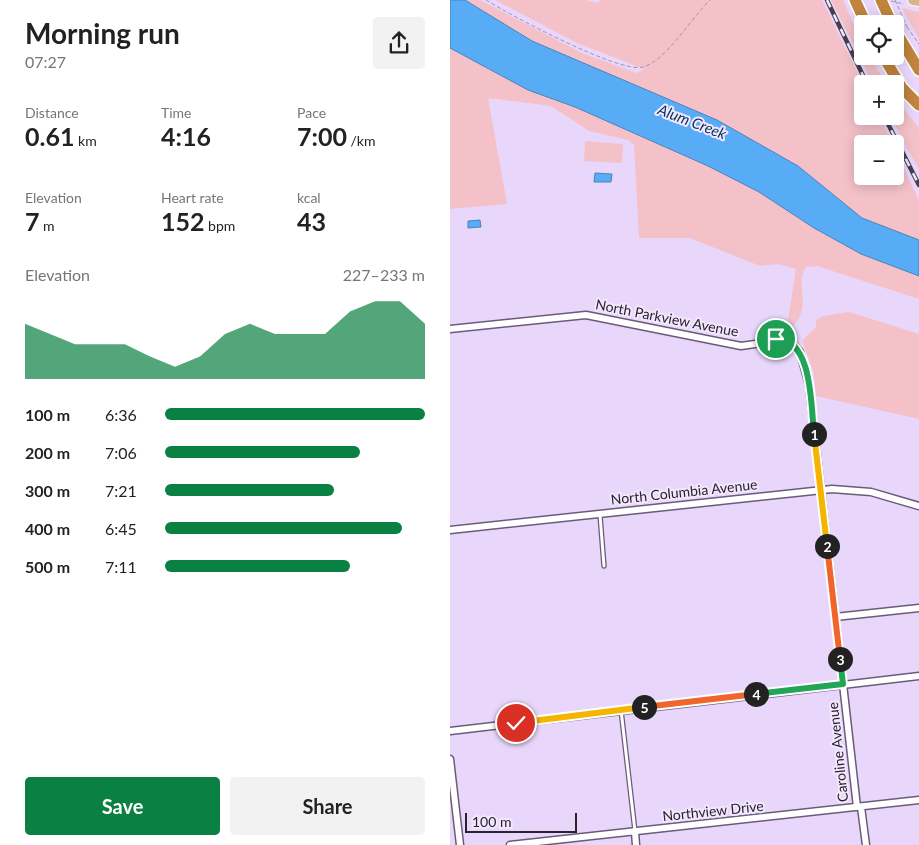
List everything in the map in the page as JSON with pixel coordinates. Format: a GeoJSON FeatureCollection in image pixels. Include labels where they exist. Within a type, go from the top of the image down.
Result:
{"type":"FeatureCollection","features":[{"type":"Feature","properties":{"kind":"highway"},"geometry":{"type":"LineString","coordinates":[[855,0],[862,15]]}},
{"type":"Feature","properties":{"kind":"highway"},"geometry":{"type":"LineString","coordinates":[[883,1],[888,15]]}},
{"type":"Feature","properties":{"kind":"highway"},"geometry":{"type":"LineString","coordinates":[[904,45],[919,70]]}},
{"type":"Feature","properties":{"kind":"highway"},"geometry":{"type":"LineString","coordinates":[[888,65],[902,88],[919,105]]}},
{"type":"Feature","properties":{"kind":"street","name":"North Parkview Avenue"},"geometry":{"type":"LineString","coordinates":[[450,329],[586,315],[741,346],[755,346],[776,339],[789,342]]}},
{"type":"Feature","properties":{"kind":"street","name":"Caroline Avenue"},"geometry":{"type":"LineString","coordinates":[[789,342],[800,352],[807,376],[843,684],[859,807],[866,845]]}},
{"type":"Feature","properties":{"kind":"street","name":"North Columbia Avenue"},"geometry":{"type":"LineString","coordinates":[[450,530],[820,490],[871,492],[919,506]]}},
{"type":"Feature","properties":{"kind":"street"},"geometry":{"type":"LineString","coordinates":[[835,617],[919,608]]}},
{"type":"Feature","properties":{"kind":"street"},"geometry":{"type":"LineString","coordinates":[[450,731],[919,676]]}},
{"type":"Feature","properties":{"kind":"street"},"geometry":{"type":"LineString","coordinates":[[450,759],[460,845]]}},
{"type":"Feature","properties":{"kind":"street","name":"Northview Drive"},"geometry":{"type":"LineString","coordinates":[[510,845],[919,800]]}},
{"type":"Feature","properties":{"kind":"street"},"geometry":{"type":"LineString","coordinates":[[635,832],[636,845]]}},
{"type":"Feature","properties":{"kind":"lane"},"geometry":{"type":"LineString","coordinates":[[600,514],[604,566]]}},
{"type":"Feature","properties":{"kind":"lane"},"geometry":{"type":"LineString","coordinates":[[621,710],[635,832]]}},
{"type":"Feature","properties":{"kind":"path"},"geometry":{"type":"LineString","coordinates":[[486,0],[583,49],[626,66],[643,67],[667,52],[697,13],[710,0]]}},
{"type":"Feature","properties":{"kind":"path"},"geometry":{"type":"LineString","coordinates":[[895,0],[906,26],[919,44]]}},
{"type":"Feature","properties":{"kind":"path"},"geometry":{"type":"LineString","coordinates":[[883,1],[914,2]]}},
{"type":"Feature","properties":{"kind":"shaded area"},"geometry":{"type":"Polygon","coordinates":[[[465,0],[480,0],[582,53],[637,73],[644,69],[577,43],[495,0],[586,0],[596,3],[602,0],[822,0],[859,75],[854,75],[854,125],[884,125],[888,135],[854,135],[854,185],[904,185],[904,168],[919,201],[919,240],[862,218],[798,166],[717,120],[532,41],[465,0]]]}},
{"type":"Feature","properties":{"kind":"shaded area"},"geometry":{"type":"Polygon","coordinates":[[[831,0],[843,0],[854,25],[854,46],[831,0]]]}},
{"type":"Feature","properties":{"kind":"shaded area"},"geometry":{"type":"Polygon","coordinates":[[[902,8],[919,12],[919,39],[902,8]]]}},
{"type":"Feature","properties":{"kind":"shaded area"},"geometry":{"type":"Polygon","coordinates":[[[450,48],[528,90],[575,107],[708,166],[759,192],[814,228],[861,254],[919,276],[919,299],[817,266],[806,267],[802,281],[802,311],[793,326],[788,320],[796,269],[778,264],[760,266],[690,238],[639,238],[634,145],[628,140],[589,131],[551,106],[488,98],[507,204],[450,209],[450,48]]]}},
{"type":"Feature","properties":{"kind":"shaded area"},"geometry":{"type":"Polygon","coordinates":[[[864,65],[874,65],[881,75],[868,75],[864,65]]]}},
{"type":"Feature","properties":{"kind":"shaded area"},"geometry":{"type":"Polygon","coordinates":[[[904,109],[919,128],[919,170],[904,142],[904,135],[900,135],[895,125],[904,125],[904,109]]]}},
{"type":"Feature","properties":{"kind":"shaded area"},"geometry":{"type":"Polygon","coordinates":[[[585,141],[623,144],[622,163],[584,161],[585,141]]]}},
{"type":"Feature","properties":{"kind":"shaded area"},"geometry":{"type":"Polygon","coordinates":[[[849,312],[919,334],[919,419],[816,396],[813,370],[802,341],[816,327],[816,320],[823,316],[849,312]]]}},
{"type":"Feature","properties":{"kind":"water","name":"Alum Creek"},"geometry":{"type":"Polygon","coordinates":[[[450,0],[465,0],[532,41],[717,120],[798,166],[862,218],[919,240],[919,276],[861,254],[814,228],[759,192],[708,166],[575,107],[528,90],[450,48],[450,0]]]}},
{"type":"Feature","properties":{"kind":"water"},"geometry":{"type":"Polygon","coordinates":[[[595,173],[612,174],[611,182],[594,182],[595,173]]]}},
{"type":"Feature","properties":{"kind":"water"},"geometry":{"type":"Polygon","coordinates":[[[480,220],[481,227],[468,228],[468,221],[480,220]]]}},
{"type":"Feature","properties":{"kind":"railway"},"geometry":{"type":"LineString","coordinates":[[827,0],[863,75]]}},
{"type":"Feature","properties":{"kind":"railway"},"geometry":{"type":"LineString","coordinates":[[889,125],[919,185]]}},
{"type":"Feature","properties":{"kind":"route"},"geometry":{"type":"LineString","coordinates":[[516,723],[843,684],[809,385],[800,352],[789,342],[776,339]]}}]}
